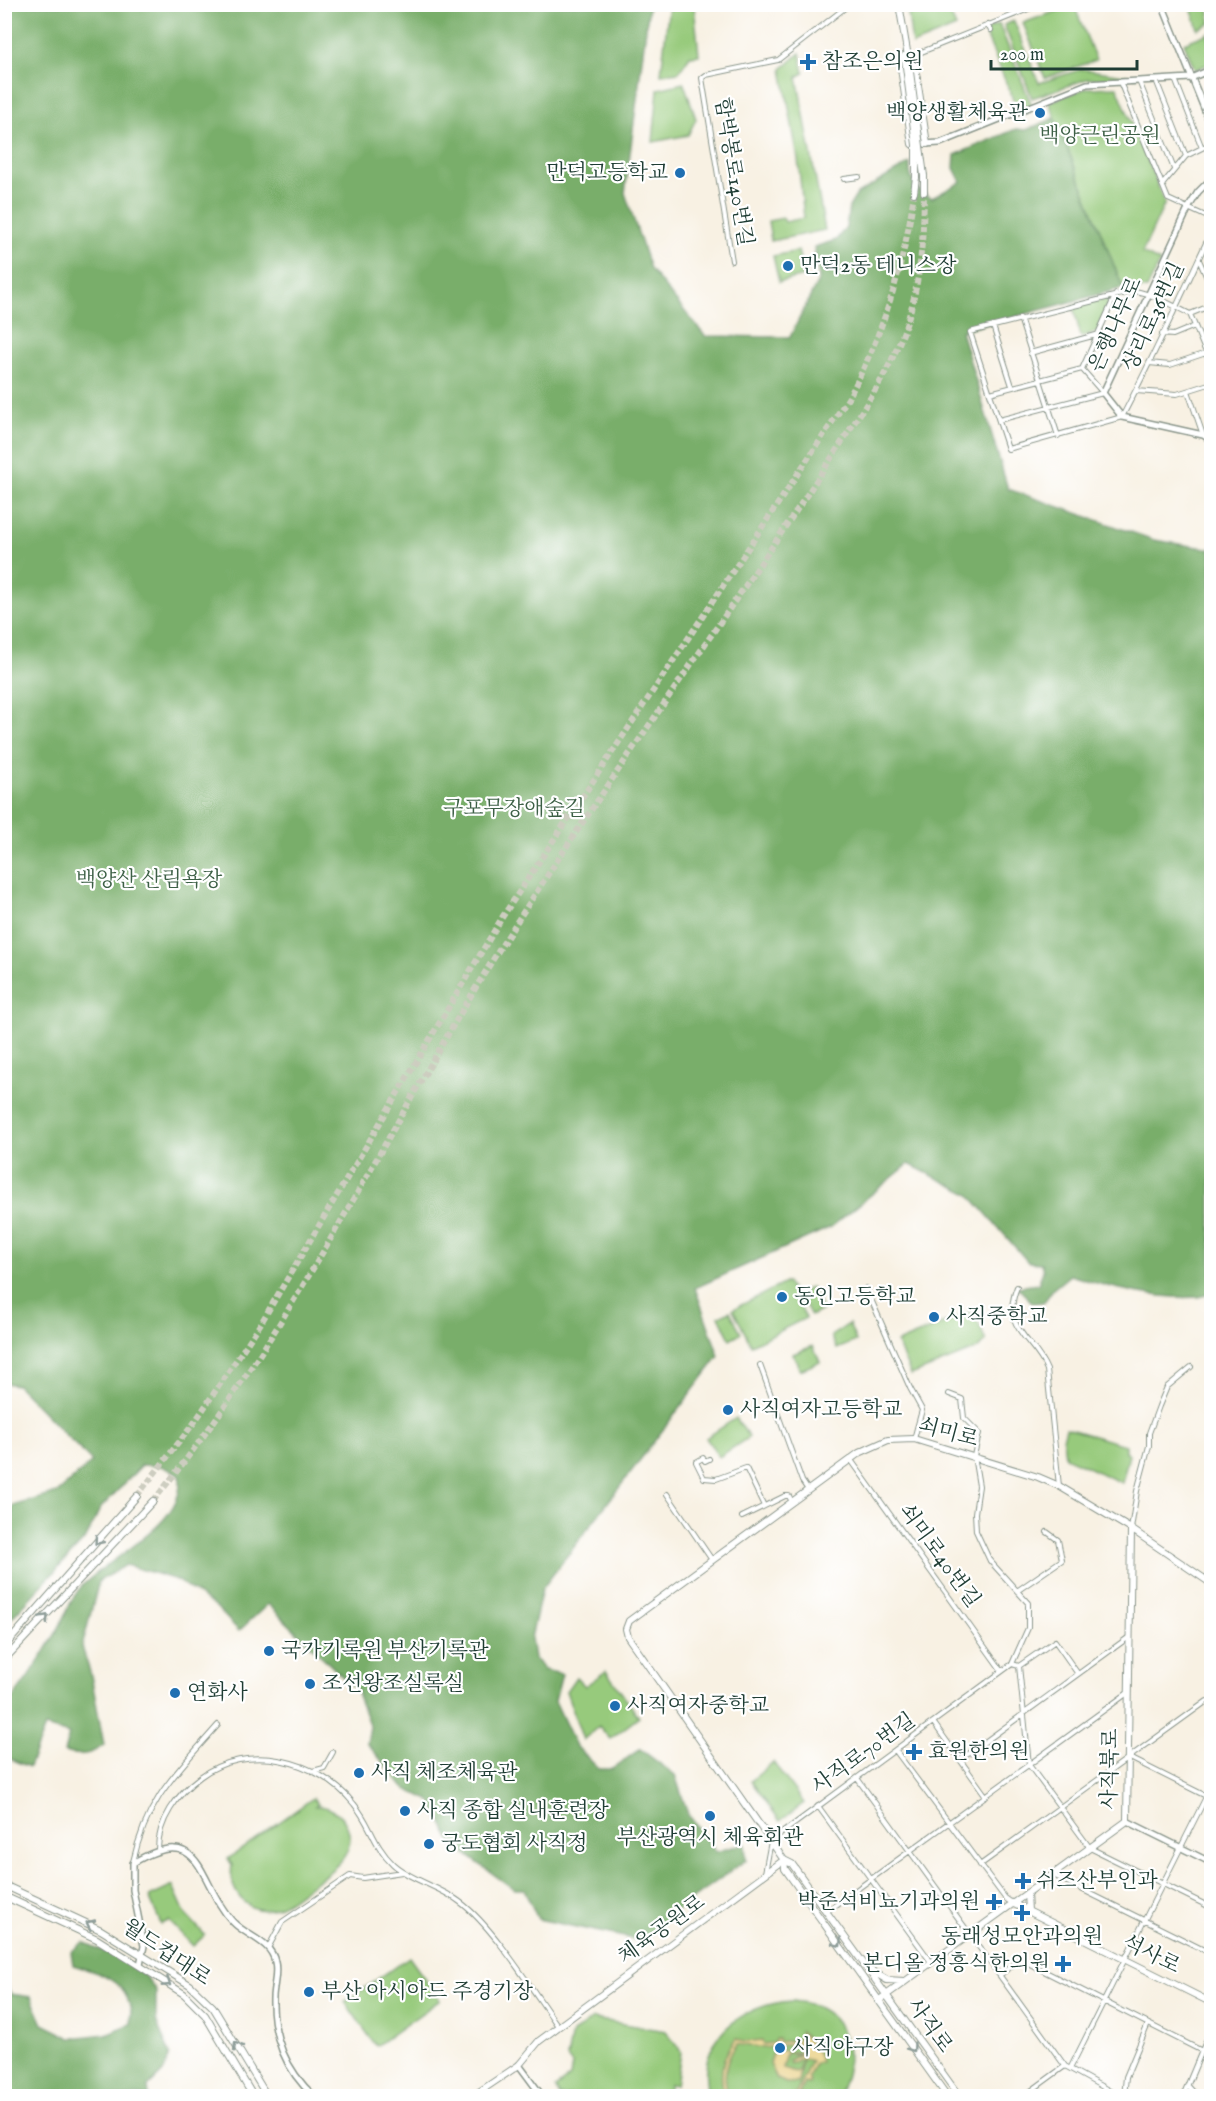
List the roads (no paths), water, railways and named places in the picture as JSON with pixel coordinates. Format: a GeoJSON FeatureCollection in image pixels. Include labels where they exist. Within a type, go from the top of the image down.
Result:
{"type":"FeatureCollection","features":[{"type":"Feature","properties":{"kind":"main road"},"geometry":{"type":"LineString","coordinates":[[898,4],[924,176],[924,192]]}},
{"type":"Feature","properties":{"kind":"main road"},"geometry":{"type":"LineString","coordinates":[[907,58],[901,68],[912,144]]}},
{"type":"Feature","properties":{"kind":"main road"},"geometry":{"type":"LineString","coordinates":[[907,58],[915,66],[927,144]]}},
{"type":"Feature","properties":{"kind":"main road"},"geometry":{"type":"LineString","coordinates":[[907,58],[914,129],[916,177],[914,193]]}},
{"type":"Feature","properties":{"kind":"main road","name":"쇠미로"},"geometry":{"type":"LineString","coordinates":[[629,1621],[850,1459],[888,1440],[914,1438],[1059,1486],[1131,1529],[1212,1584]]}},
{"type":"Feature","properties":{"kind":"main road"},"geometry":{"type":"LineString","coordinates":[[4,1647],[136,1496]]}},
{"type":"Feature","properties":{"kind":"main road"},"geometry":{"type":"LineString","coordinates":[[4,1660],[153,1501]]}},
{"type":"Feature","properties":{"kind":"main road","name":"사직북로"},"geometry":{"type":"LineString","coordinates":[[878,2001],[1127,1821],[1131,1529]]}},
{"type":"Feature","properties":{"kind":"main road","name":"사직로"},"geometry":{"type":"LineString","coordinates":[[629,1621],[626,1629],[628,1637],[784,1860],[785,1869],[947,2097]]}},
{"type":"Feature","properties":{"kind":"main road","name":"사직로"},"geometry":{"type":"LineString","coordinates":[[784,1860],[792,1864],[827,1911],[959,2097]]}},
{"type":"Feature","properties":{"kind":"main road","name":"체육공원로"},"geometry":{"type":"LineString","coordinates":[[473,2097],[519,2065],[539,2041],[558,2026],[784,1860]]}},
{"type":"Feature","properties":{"kind":"main road","name":"월드컵대로"},"geometry":{"type":"LineString","coordinates":[[4,1885],[101,1930],[190,1985],[213,2007],[267,2097]]}},
{"type":"Feature","properties":{"kind":"main road"},"geometry":{"type":"LineString","coordinates":[[1027,1893],[1028,1911]]}},
{"type":"Feature","properties":{"kind":"main road","name":"월드컵대로"},"geometry":{"type":"LineString","coordinates":[[4,1896],[97,1939],[184,1994],[205,2015],[253,2097]]}},
{"type":"Feature","properties":{"kind":"main road","name":"석사로"},"geometry":{"type":"LineString","coordinates":[[1012,1903],[1212,2003]]}},
{"type":"Feature","properties":{"kind":"main road"},"geometry":{"type":"LineString","coordinates":[[866,1966],[887,1980],[904,1981]]}},
{"type":"Feature","properties":{"kind":"street","name":"함박봉로140번길"},"geometry":{"type":"LineString","coordinates":[[732,261],[702,78],[706,75],[778,60],[850,4]]}},
{"type":"Feature","properties":{"kind":"street"},"geometry":{"type":"LineString","coordinates":[[907,58],[1041,4]]}},
{"type":"Feature","properties":{"kind":"street"},"geometry":{"type":"LineString","coordinates":[[1162,4],[1212,128]]}},
{"type":"Feature","properties":{"kind":"street"},"geometry":{"type":"LineString","coordinates":[[988,24],[991,30]]}},
{"type":"Feature","properties":{"kind":"street"},"geometry":{"type":"LineString","coordinates":[[912,144],[927,144],[960,135],[1087,84],[1191,78],[1212,69]]}},
{"type":"Feature","properties":{"kind":"street"},"geometry":{"type":"LineString","coordinates":[[1174,79],[1202,148]]}},
{"type":"Feature","properties":{"kind":"street"},"geometry":{"type":"LineString","coordinates":[[1156,80],[1186,156]]}},
{"type":"Feature","properties":{"kind":"street"},"geometry":{"type":"LineString","coordinates":[[1139,81],[1174,169]]}},
{"type":"Feature","properties":{"kind":"street"},"geometry":{"type":"LineString","coordinates":[[1120,82],[1168,199],[1212,219]]}},
{"type":"Feature","properties":{"kind":"street"},"geometry":{"type":"LineString","coordinates":[[1161,185],[1186,156],[1212,143]]}},
{"type":"Feature","properties":{"kind":"street"},"geometry":{"type":"LineString","coordinates":[[844,179],[859,177]]}},
{"type":"Feature","properties":{"kind":"street","name":"은행나무로"},"geometry":{"type":"LineString","coordinates":[[999,420],[1103,393],[1189,207],[1198,192],[1212,178]]}},
{"type":"Feature","properties":{"kind":"street","name":"상리로36번길"},"geometry":{"type":"LineString","coordinates":[[1122,417],[1212,230]]}},
{"type":"Feature","properties":{"kind":"street"},"geometry":{"type":"LineString","coordinates":[[1198,259],[1212,289]]}},
{"type":"Feature","properties":{"kind":"street"},"geometry":{"type":"LineString","coordinates":[[1212,368],[1190,314],[1148,294],[1134,291],[970,332],[1008,449],[1122,417],[1203,435],[1212,441]]}},
{"type":"Feature","properties":{"kind":"street"},"geometry":{"type":"LineString","coordinates":[[1082,369],[1116,294]]}},
{"type":"Feature","properties":{"kind":"street"},"geometry":{"type":"LineString","coordinates":[[1190,314],[1212,305]]}},
{"type":"Feature","properties":{"kind":"street"},"geometry":{"type":"LineString","coordinates":[[1020,318],[1058,436]]}},
{"type":"Feature","properties":{"kind":"street"},"geometry":{"type":"LineString","coordinates":[[993,326],[1012,386]]}},
{"type":"Feature","properties":{"kind":"street"},"geometry":{"type":"LineString","coordinates":[[1162,334],[1173,335],[1195,326]]}},
{"type":"Feature","properties":{"kind":"street"},"geometry":{"type":"LineString","coordinates":[[1030,353],[1097,335]]}},
{"type":"Feature","properties":{"kind":"street"},"geometry":{"type":"LineString","coordinates":[[1149,363],[1170,365],[1206,353]]}},
{"type":"Feature","properties":{"kind":"street"},"geometry":{"type":"LineString","coordinates":[[1082,369],[1122,417]]}},
{"type":"Feature","properties":{"kind":"street"},"geometry":{"type":"LineString","coordinates":[[990,393],[1082,369]]}},
{"type":"Feature","properties":{"kind":"street"},"geometry":{"type":"LineString","coordinates":[[1136,391],[1162,394],[1188,391],[1212,383]]}},
{"type":"Feature","properties":{"kind":"street"},"geometry":{"type":"LineString","coordinates":[[1188,391],[1203,435]]}},
{"type":"Feature","properties":{"kind":"street"},"geometry":{"type":"LineString","coordinates":[[1017,1287],[1012,1299],[1018,1332],[1042,1357],[1047,1370],[1059,1486]]}},
{"type":"Feature","properties":{"kind":"street"},"geometry":{"type":"LineString","coordinates":[[866,1288],[922,1410],[914,1438]]}},
{"type":"Feature","properties":{"kind":"street"},"geometry":{"type":"LineString","coordinates":[[760,1365],[802,1481],[808,1490]]}},
{"type":"Feature","properties":{"kind":"street"},"geometry":{"type":"LineString","coordinates":[[1131,1529],[1137,1491],[1149,1446],[1149,1433],[1167,1387],[1191,1367]]}},
{"type":"Feature","properties":{"kind":"street"},"geometry":{"type":"LineString","coordinates":[[949,1394],[962,1399],[964,1418],[979,1433],[974,1456],[979,1485],[975,1513],[976,1532],[990,1561],[1028,1603],[1030,1615],[1022,1644],[1011,1664],[1019,1666],[1055,1641],[1078,1674]]}},
{"type":"Feature","properties":{"kind":"street"},"geometry":{"type":"LineString","coordinates":[[709,1459],[705,1461],[703,1458],[696,1462],[700,1474],[710,1480],[746,1468],[764,1506]]}},
{"type":"Feature","properties":{"kind":"street","name":"쇠미로40번길"},"geometry":{"type":"LineString","coordinates":[[850,1459],[1002,1671]]}},
{"type":"Feature","properties":{"kind":"street"},"geometry":{"type":"LineString","coordinates":[[667,1494],[712,1560]]}},
{"type":"Feature","properties":{"kind":"street"},"geometry":{"type":"LineString","coordinates":[[742,1517],[785,1496],[789,1496],[792,1502]]}},
{"type":"Feature","properties":{"kind":"street"},"geometry":{"type":"LineString","coordinates":[[1017,1591],[1062,1560],[1058,1540],[1047,1532]]}},
{"type":"Feature","properties":{"kind":"street"},"geometry":{"type":"LineString","coordinates":[[960,1760],[1129,1636]]}},
{"type":"Feature","properties":{"kind":"street","name":"사직로70번길"},"geometry":{"type":"LineString","coordinates":[[771,1841],[1011,1664]]}},
{"type":"Feature","properties":{"kind":"street"},"geometry":{"type":"LineString","coordinates":[[1019,1666],[1029,1765],[1090,1848],[1212,1908]]}},
{"type":"Feature","properties":{"kind":"street"},"geometry":{"type":"LineString","coordinates":[[827,1911],[1129,1692]]}},
{"type":"Feature","properties":{"kind":"street"},"geometry":{"type":"LineString","coordinates":[[980,1865],[1207,1701],[1212,1703]]}},
{"type":"Feature","properties":{"kind":"street"},"geometry":{"type":"LineString","coordinates":[[933,1722],[986,1796]]}},
{"type":"Feature","properties":{"kind":"street"},"geometry":{"type":"LineString","coordinates":[[140,1965],[144,1938],[133,1890],[133,1863],[143,1824],[157,1797],[218,1725]]}},
{"type":"Feature","properties":{"kind":"street"},"geometry":{"type":"LineString","coordinates":[[895,1750],[1005,1898],[1012,1903]]}},
{"type":"Feature","properties":{"kind":"street"},"geometry":{"type":"LineString","coordinates":[[313,1772],[324,1767],[333,1752]]}},
{"type":"Feature","properties":{"kind":"street"},"geometry":{"type":"LineString","coordinates":[[1128,1757],[1212,1799]]}},
{"type":"Feature","properties":{"kind":"street"},"geometry":{"type":"LineString","coordinates":[[158,1849],[161,1829],[172,1807],[185,1789],[213,1769],[237,1761],[262,1758],[287,1761],[313,1772],[335,1785],[352,1801],[365,1820],[375,1844],[402,1872],[437,1886],[471,1911],[558,2026]]}},
{"type":"Feature","properties":{"kind":"street"},"geometry":{"type":"LineString","coordinates":[[857,1778],[1065,2066],[1071,2067],[1119,2097]]}},
{"type":"Feature","properties":{"kind":"street"},"geometry":{"type":"LineString","coordinates":[[1071,2067],[1206,1797]]}},
{"type":"Feature","properties":{"kind":"street"},"geometry":{"type":"LineString","coordinates":[[818,1806],[931,1962]]}},
{"type":"Feature","properties":{"kind":"street"},"geometry":{"type":"LineString","coordinates":[[1127,1821],[1212,1863]]}},
{"type":"Feature","properties":{"kind":"street"},"geometry":{"type":"LineString","coordinates":[[765,1874],[771,1841]]}},
{"type":"Feature","properties":{"kind":"street"},"geometry":{"type":"LineString","coordinates":[[133,1863],[158,1849],[175,1850],[192,1857],[199,1863],[224,1911],[244,1931],[268,1948],[276,1962],[273,2016],[277,2036],[289,2065],[314,2097]]}},
{"type":"Feature","properties":{"kind":"street"},"geometry":{"type":"LineString","coordinates":[[268,1948],[282,1922],[350,1876],[363,1878],[402,1872]]}},
{"type":"Feature","properties":{"kind":"street"},"geometry":{"type":"LineString","coordinates":[[1052,1874],[1212,1954]]}},
{"type":"Feature","properties":{"kind":"street"},"geometry":{"type":"LineString","coordinates":[[1000,1975],[1020,1959],[1212,2056]]}},
{"type":"Feature","properties":{"kind":"street"},"geometry":{"type":"LineString","coordinates":[[1124,2097],[1126,2077],[1148,2024]]}},
{"type":"Feature","properties":{"kind":"street"},"geometry":{"type":"LineString","coordinates":[[1183,2097],[1212,2027]]}},
{"type":"Feature","properties":{"kind":"street"},"geometry":{"type":"LineString","coordinates":[[519,2065],[542,2097]]}},
{"type":"Feature","properties":{"kind":"street"},"geometry":{"type":"LineString","coordinates":[[1024,2097],[1065,2066]]}},
{"type":"Feature","properties":{"kind":"street"},"geometry":{"type":"LineString","coordinates":[[1188,2085],[1197,2097]]}},
{"type":"Feature","properties":{"kind":"tunnel"},"geometry":{"type":"LineString","coordinates":[[153,1501],[205,1434],[253,1365],[298,1294],[424,1075],[511,931],[601,795],[832,458],[876,389],[900,340],[915,294],[922,246],[924,192]]}},
{"type":"Feature","properties":{"kind":"tunnel"},"geometry":{"type":"LineString","coordinates":[[137,1496],[194,1423],[261,1323],[503,916],[849,397],[873,348],[891,298],[905,247],[914,193]]}},
{"type":"Feature","properties":{"kind":"place","name":"참조은의원"},"geometry":{"type":"Point","coordinates":[808,62]}},
{"type":"Feature","properties":{"kind":"place","name":"백양생활체육관"},"geometry":{"type":"Point","coordinates":[1040,113]}},
{"type":"Feature","properties":{"kind":"place","name":"만덕고등학교"},"geometry":{"type":"Point","coordinates":[680,173]}},
{"type":"Feature","properties":{"kind":"place","name":"만덕2동 테니스장"},"geometry":{"type":"Point","coordinates":[788,266]}},
{"type":"Feature","properties":{"kind":"place","name":"동인고등학교"},"geometry":{"type":"Point","coordinates":[782,1297]}},
{"type":"Feature","properties":{"kind":"place","name":"사직중학교"},"geometry":{"type":"Point","coordinates":[934,1317]}},
{"type":"Feature","properties":{"kind":"place","name":"사직여자고등학교"},"geometry":{"type":"Point","coordinates":[728,1410]}},
{"type":"Feature","properties":{"kind":"place","name":"국가기록원 부산기록관"},"geometry":{"type":"Point","coordinates":[269,1651]}},
{"type":"Feature","properties":{"kind":"place","name":"조선왕조실록실"},"geometry":{"type":"Point","coordinates":[310,1684]}},
{"type":"Feature","properties":{"kind":"place","name":"연화사"},"geometry":{"type":"Point","coordinates":[175,1693]}},
{"type":"Feature","properties":{"kind":"place","name":"사직여자중학교"},"geometry":{"type":"Point","coordinates":[615,1706]}},
{"type":"Feature","properties":{"kind":"place","name":"효원한의원"},"geometry":{"type":"Point","coordinates":[914,1752]}},
{"type":"Feature","properties":{"kind":"place","name":"사직 체조체육관"},"geometry":{"type":"Point","coordinates":[359,1773]}},
{"type":"Feature","properties":{"kind":"place","name":"사직 종합 실내훈련장"},"geometry":{"type":"Point","coordinates":[405,1811]}},
{"type":"Feature","properties":{"kind":"place","name":"부산광역시 체육회관"},"geometry":{"type":"Point","coordinates":[710,1816]}},
{"type":"Feature","properties":{"kind":"place","name":"궁도협회 사직정"},"geometry":{"type":"Point","coordinates":[429,1844]}},
{"type":"Feature","properties":{"kind":"place","name":"쉬즈산부인과"},"geometry":{"type":"Point","coordinates":[1023,1881]}},
{"type":"Feature","properties":{"kind":"place","name":"박준석비뇨기과의원"},"geometry":{"type":"Point","coordinates":[994,1902]}},
{"type":"Feature","properties":{"kind":"place","name":"동래성모안과의원"},"geometry":{"type":"Point","coordinates":[1022,1913]}},
{"type":"Feature","properties":{"kind":"place","name":"본디올 정흥식한의원"},"geometry":{"type":"Point","coordinates":[1063,1964]}},
{"type":"Feature","properties":{"kind":"place","name":"부산 아시아드 주경기장"},"geometry":{"type":"Point","coordinates":[309,1992]}},
{"type":"Feature","properties":{"kind":"place","name":"사직야구장"},"geometry":{"type":"Point","coordinates":[780,2048]}},
{"type":"Feature","properties":{"kind":"park label","name":"백양근린공원"},"geometry":{"type":"Point","coordinates":[1100,136]}},
{"type":"Feature","properties":{"kind":"park label","name":"구포무장애숲길"},"geometry":{"type":"Point","coordinates":[514,809]}},
{"type":"Feature","properties":{"kind":"park label","name":"백양산 산림욕장"},"geometry":{"type":"Point","coordinates":[149,880]}}]}
